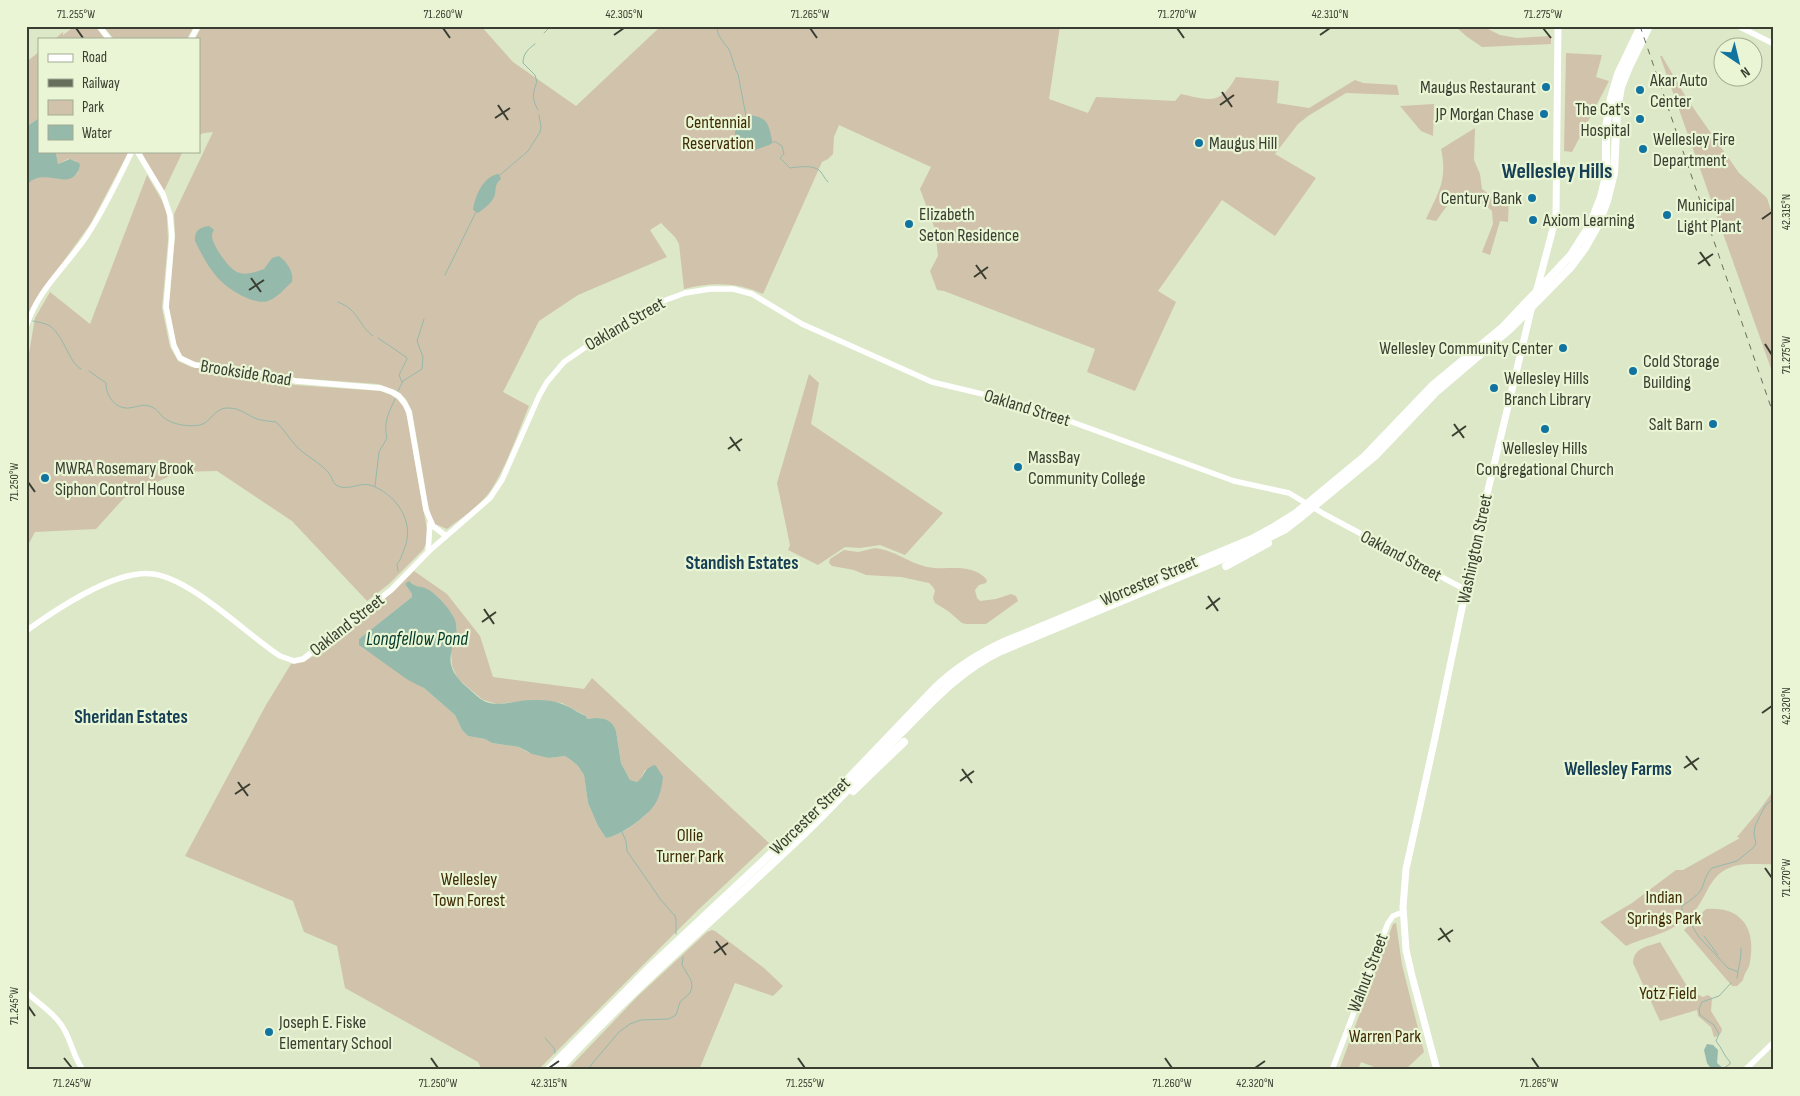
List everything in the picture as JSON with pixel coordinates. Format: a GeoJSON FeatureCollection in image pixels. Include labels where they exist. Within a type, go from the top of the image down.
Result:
{"type":"FeatureCollection","features":[{"type":"Feature","properties":{"kind":"highway","name":"Worcester Street"},"geometry":{"type":"LineString","coordinates":[[558,1070],[639,987],[810,828],[940,692],[959,676],[979,662],[1009,647],[1246,549],[1276,534],[1301,517],[1310,506],[1377,444],[1440,379],[1496,333],[1561,267],[1576,248],[1592,222],[1603,193],[1606,172],[1607,118],[1611,98],[1618,74],[1641,26]]}},
{"type":"Feature","properties":{"kind":"highway","name":"Worcester Street"},"geometry":{"type":"LineString","coordinates":[[548,1070],[647,970],[819,810],[935,688],[961,666],[1004,642],[1252,539],[1310,506],[1381,450],[1443,385],[1503,335],[1580,256],[1599,222],[1610,192],[1616,162],[1617,113],[1620,95],[1626,74],[1649,26]]}},
{"type":"Feature","properties":{"kind":"highway"},"geometry":{"type":"LineString","coordinates":[[1226,566],[1263,546],[1301,517]]}},
{"type":"Feature","properties":{"kind":"highway"},"geometry":{"type":"LineString","coordinates":[[810,828],[881,766],[904,742]]}},
{"type":"Feature","properties":{"kind":"main road","name":"Washington Street"},"geometry":{"type":"LineString","coordinates":[[1436,1070],[1409,966],[1403,912],[1404,883],[1408,854],[1435,738],[1484,505],[1529,319],[1556,218],[1558,26]]}},
{"type":"Feature","properties":{"kind":"street"},"geometry":{"type":"LineString","coordinates":[[99,26],[108,38]]}},
{"type":"Feature","properties":{"kind":"street"},"geometry":{"type":"LineString","coordinates":[[192,38],[198,26]]}},
{"type":"Feature","properties":{"kind":"street"},"geometry":{"type":"LineString","coordinates":[[1738,26],[1774,44]]}},
{"type":"Feature","properties":{"kind":"street"},"geometry":{"type":"LineString","coordinates":[[26,327],[33,308],[42,293],[81,244],[97,220],[131,152]]}},
{"type":"Feature","properties":{"kind":"street","name":"Brookside Road"},"geometry":{"type":"LineString","coordinates":[[138,152],[163,194],[170,214],[171,241],[166,307],[168,323],[177,355],[184,362],[195,365],[249,371],[296,381],[378,388],[396,394],[404,402],[409,412],[424,500],[430,521],[431,533],[428,552]]}},
{"type":"Feature","properties":{"kind":"street","name":"Oakland Street"},"geometry":{"type":"LineString","coordinates":[[26,631],[93,589],[132,576],[154,574],[174,581],[198,595],[280,656],[291,660],[299,660],[314,652],[391,590],[428,552],[480,508],[495,492],[537,400],[547,382],[564,362],[610,331],[660,302],[690,292],[720,288],[752,294],[806,326],[932,382],[1020,403],[1232,480],[1289,493],[1466,590]]}},
{"type":"Feature","properties":{"kind":"street"},"geometry":{"type":"LineString","coordinates":[[430,521],[435,528],[446,536]]}},
{"type":"Feature","properties":{"kind":"street","name":"Walnut Street"},"geometry":{"type":"LineString","coordinates":[[1332,1070],[1388,923],[1393,916],[1403,912]]}},
{"type":"Feature","properties":{"kind":"street"},"geometry":{"type":"LineString","coordinates":[[26,992],[61,1025],[75,1058],[83,1070]]}},
{"type":"Feature","properties":{"kind":"street"},"geometry":{"type":"LineString","coordinates":[[1745,1070],[1774,1042]]}},
{"type":"Feature","properties":{"kind":"green space"},"geometry":{"type":"Polygon","coordinates":[[[75,26],[95,26],[104,38],[56,38],[63,32],[63,35],[75,26]]]}},
{"type":"Feature","properties":{"kind":"green space"},"geometry":{"type":"Polygon","coordinates":[[[103,26],[194,26],[188,38],[113,38],[103,26]]]}},
{"type":"Feature","properties":{"kind":"green space","name":"Centennial Reservation"},"geometry":{"type":"Polygon","coordinates":[[[202,26],[481,26],[513,62],[576,106],[661,26],[1060,26],[1049,99],[1088,113],[1096,97],[1175,101],[1181,94],[1213,99],[1225,93],[1236,77],[1279,81],[1277,103],[1309,108],[1355,80],[1363,83],[1397,85],[1399,95],[1346,93],[1298,124],[1275,154],[1316,178],[1275,236],[1222,200],[1158,291],[1176,302],[1135,391],[1087,372],[1095,349],[944,291],[937,290],[930,271],[938,256],[935,229],[920,189],[931,167],[839,125],[834,137],[833,154],[822,162],[763,294],[743,287],[724,284],[684,289],[679,244],[675,237],[661,223],[650,230],[667,257],[578,295],[539,321],[503,392],[529,406],[500,475],[484,499],[447,529],[435,524],[432,520],[412,411],[406,399],[397,391],[378,384],[296,378],[250,368],[195,362],[186,359],[181,354],[176,343],[169,307],[175,236],[174,214],[213,132],[200,135],[200,38],[196,38],[202,26]]]}},
{"type":"Feature","properties":{"kind":"green space"},"geometry":{"type":"Polygon","coordinates":[[[1455,26],[1482,26],[1500,35],[1517,38],[1551,36],[1551,44],[1482,47],[1455,26]]]}},
{"type":"Feature","properties":{"kind":"green space"},"geometry":{"type":"Polygon","coordinates":[[[38,53],[38,119],[26,127],[26,62],[38,53]]]}},
{"type":"Feature","properties":{"kind":"green space"},"geometry":{"type":"Polygon","coordinates":[[[1566,53],[1602,55],[1596,77],[1609,81],[1572,152],[1564,151],[1566,53]]]}},
{"type":"Feature","properties":{"kind":"green space"},"geometry":{"type":"Polygon","coordinates":[[[1660,56],[1662,56],[1687,99],[1739,173],[1767,198],[1774,220],[1774,377],[1660,56]]]}},
{"type":"Feature","properties":{"kind":"green space"},"geometry":{"type":"Polygon","coordinates":[[[1434,104],[1433,136],[1421,131],[1400,106],[1434,104]]]}},
{"type":"Feature","properties":{"kind":"green space"},"geometry":{"type":"Polygon","coordinates":[[[1475,128],[1474,160],[1480,174],[1482,189],[1490,195],[1509,198],[1508,222],[1500,221],[1490,255],[1482,252],[1493,224],[1492,211],[1483,204],[1473,199],[1456,199],[1449,204],[1436,221],[1426,219],[1441,186],[1443,160],[1441,149],[1475,128]]]}},
{"type":"Feature","properties":{"kind":"green space"},"geometry":{"type":"Polygon","coordinates":[[[128,152],[91,223],[58,269],[26,325],[26,187],[32,180],[38,177],[65,179],[78,173],[76,161],[68,159],[58,164],[56,153],[128,152]]]}},
{"type":"Feature","properties":{"kind":"green space"},"geometry":{"type":"Polygon","coordinates":[[[143,152],[183,152],[164,191],[143,152]]]}},
{"type":"Feature","properties":{"kind":"green space"},"geometry":{"type":"Polygon","coordinates":[[[147,175],[164,204],[167,216],[168,241],[162,308],[170,347],[178,361],[191,367],[249,374],[295,385],[380,391],[391,395],[404,407],[427,530],[426,544],[423,550],[389,584],[367,601],[292,521],[217,471],[178,472],[124,498],[96,529],[35,532],[26,549],[28,359],[35,318],[50,292],[90,324],[147,175]]]}},
{"type":"Feature","properties":{"kind":"green space"},"geometry":{"type":"Polygon","coordinates":[[[809,374],[819,383],[811,424],[943,513],[905,555],[880,545],[860,548],[845,547],[818,565],[788,550],[790,545],[777,483],[809,374]]]}},
{"type":"Feature","properties":{"kind":"green space"},"geometry":{"type":"Polygon","coordinates":[[[875,548],[889,551],[927,567],[967,569],[981,574],[987,580],[986,583],[979,585],[975,590],[980,601],[996,599],[1011,594],[1016,596],[1018,601],[986,624],[966,624],[935,603],[933,598],[935,591],[929,583],[901,577],[866,575],[854,570],[832,566],[829,563],[830,559],[844,550],[858,552],[875,548]]]}},
{"type":"Feature","properties":{"kind":"green space","name":"Wellesley Town Forest"},"geometry":{"type":"Polygon","coordinates":[[[414,571],[447,594],[480,636],[493,677],[584,689],[592,678],[769,843],[697,911],[538,1070],[482,1070],[478,1062],[345,988],[337,946],[304,932],[293,901],[185,856],[266,705],[291,664],[304,662],[312,657],[394,591],[414,571]],[[405,584],[412,597],[359,639],[363,648],[424,688],[455,715],[462,730],[468,736],[485,739],[492,743],[519,747],[527,752],[549,758],[565,756],[571,760],[584,775],[588,803],[598,826],[606,838],[624,830],[644,817],[652,807],[662,781],[645,770],[637,782],[630,780],[621,763],[614,726],[604,719],[587,719],[586,716],[562,703],[532,700],[497,704],[483,700],[458,679],[452,666],[451,652],[457,627],[451,613],[427,589],[405,584]]]}},
{"type":"Feature","properties":{"kind":"green space","name":"Indian Springs Park"},"geometry":{"type":"Polygon","coordinates":[[[1774,790],[1774,864],[1739,865],[1723,871],[1713,881],[1697,908],[1684,920],[1667,931],[1626,946],[1600,922],[1632,903],[1676,870],[1683,870],[1740,838],[1737,837],[1774,790]]]}},
{"type":"Feature","properties":{"kind":"green space"},"geometry":{"type":"Polygon","coordinates":[[[1706,909],[1719,909],[1738,916],[1748,930],[1751,940],[1750,962],[1743,980],[1737,986],[1732,986],[1684,930],[1706,909]]]}},
{"type":"Feature","properties":{"kind":"green space","name":"Warren Park"},"geometry":{"type":"Polygon","coordinates":[[[1396,923],[1402,965],[1424,1052],[1405,1070],[1382,1070],[1361,1062],[1358,1070],[1345,1068],[1339,1070],[1393,924],[1396,923]]]}},
{"type":"Feature","properties":{"kind":"green space"},"geometry":{"type":"Polygon","coordinates":[[[712,930],[764,968],[783,986],[773,996],[735,983],[699,1070],[567,1070],[637,997],[707,932],[712,930]]]}},
{"type":"Feature","properties":{"kind":"green space","name":"Yotz Field"},"geometry":{"type":"Polygon","coordinates":[[[1660,942],[1690,991],[1703,997],[1708,995],[1712,998],[1711,1011],[1722,1029],[1718,1036],[1714,1037],[1711,1027],[1698,1016],[1697,1010],[1660,1021],[1633,963],[1639,951],[1660,942]]]}},
{"type":"Feature","properties":{"kind":"water"},"geometry":{"type":"Polygon","coordinates":[[[750,115],[766,122],[772,140],[772,143],[769,145],[752,151],[738,141],[735,134],[740,118],[750,115]]]}},
{"type":"Feature","properties":{"kind":"water"},"geometry":{"type":"Polygon","coordinates":[[[38,119],[38,152],[57,152],[58,164],[70,159],[79,163],[76,174],[71,178],[64,179],[48,177],[32,180],[26,187],[26,127],[38,119]]]}},
{"type":"Feature","properties":{"kind":"water"},"geometry":{"type":"Polygon","coordinates":[[[499,174],[501,179],[497,184],[493,199],[478,213],[473,210],[478,193],[484,183],[488,178],[499,174]]]}},
{"type":"Feature","properties":{"kind":"water"},"geometry":{"type":"Polygon","coordinates":[[[209,226],[214,230],[212,237],[215,246],[234,270],[243,274],[258,271],[264,269],[272,258],[279,256],[289,267],[292,282],[271,300],[262,302],[248,299],[233,291],[214,273],[195,241],[198,230],[209,226]]]}},
{"type":"Feature","properties":{"kind":"water","name":"Longfellow Pond"},"geometry":{"type":"Polygon","coordinates":[[[409,581],[432,593],[452,614],[457,627],[450,659],[457,677],[468,688],[486,702],[503,704],[526,700],[551,701],[586,716],[587,719],[600,718],[608,721],[614,726],[616,731],[621,763],[630,780],[637,782],[647,769],[654,765],[663,777],[657,801],[651,809],[626,830],[606,838],[598,826],[588,803],[584,775],[571,760],[565,756],[549,758],[532,754],[519,747],[492,743],[485,739],[468,736],[462,730],[455,715],[424,688],[408,680],[359,645],[359,639],[412,597],[405,584],[409,581]]]}},
{"type":"Feature","properties":{"kind":"water"},"geometry":{"type":"Polygon","coordinates":[[[1707,1044],[1713,1045],[1718,1050],[1717,1063],[1725,1070],[1712,1070],[1707,1063],[1704,1050],[1707,1044]]]}},
{"type":"Feature","properties":{"kind":"waterway"},"geometry":{"type":"LineString","coordinates":[[544,33],[551,26]]}},
{"type":"Feature","properties":{"kind":"waterway"},"geometry":{"type":"LineString","coordinates":[[715,26],[729,51],[738,74],[746,116]]}},
{"type":"Feature","properties":{"kind":"waterway"},"geometry":{"type":"LineString","coordinates":[[535,44],[526,52],[523,63],[535,75],[537,82],[533,96],[538,110]]}},
{"type":"Feature","properties":{"kind":"waterway"},"geometry":{"type":"LineString","coordinates":[[500,175],[528,151],[540,132],[539,115]]}},
{"type":"Feature","properties":{"kind":"waterway"},"geometry":{"type":"LineString","coordinates":[[772,142],[782,146],[784,154],[780,158],[790,168],[806,167],[818,169],[828,182]]}},
{"type":"Feature","properties":{"kind":"waterway"},"geometry":{"type":"LineString","coordinates":[[445,275],[476,212]]}},
{"type":"Feature","properties":{"kind":"waterway"},"geometry":{"type":"LineString","coordinates":[[338,302],[350,309],[373,336]]}},
{"type":"Feature","properties":{"kind":"waterway"},"geometry":{"type":"LineString","coordinates":[[398,391],[403,381],[422,369],[423,357],[417,341],[424,319]]}},
{"type":"Feature","properties":{"kind":"waterway"},"geometry":{"type":"LineString","coordinates":[[33,321],[46,324],[53,329],[58,334],[73,361],[81,369]]}},
{"type":"Feature","properties":{"kind":"waterway"},"geometry":{"type":"LineString","coordinates":[[378,338],[406,357],[407,359],[399,375],[402,382]]}},
{"type":"Feature","properties":{"kind":"waterway"},"geometry":{"type":"LineString","coordinates":[[89,371],[106,383],[108,393],[116,404],[124,408],[149,406],[167,420],[176,424],[200,425],[224,408],[233,408],[257,419],[276,422],[298,448],[328,472],[336,485],[344,488],[370,485],[387,494],[395,501],[401,509],[407,527],[405,547],[397,564],[398,571]]}},
{"type":"Feature","properties":{"kind":"waterway"},"geometry":{"type":"LineString","coordinates":[[375,486],[379,452],[387,438],[386,422],[395,399]]}},
{"type":"Feature","properties":{"kind":"waterway"},"geometry":{"type":"LineString","coordinates":[[1685,917],[1682,912],[1682,906],[1701,890],[1712,868],[1737,861],[1754,847],[1756,843],[1755,826],[1765,806],[1774,798]]}},
{"type":"Feature","properties":{"kind":"waterway"},"geometry":{"type":"LineString","coordinates":[[622,832],[626,841],[627,851],[661,900],[675,916],[676,934]]}},
{"type":"Feature","properties":{"kind":"waterway"},"geometry":{"type":"LineString","coordinates":[[1690,923],[1699,937],[1728,968],[1738,972],[1737,978]]}},
{"type":"Feature","properties":{"kind":"waterway"},"geometry":{"type":"LineString","coordinates":[[1704,936],[1718,955]]}},
{"type":"Feature","properties":{"kind":"waterway"},"geometry":{"type":"LineString","coordinates":[[1738,971],[1741,948]]}},
{"type":"Feature","properties":{"kind":"waterway"},"geometry":{"type":"LineString","coordinates":[[589,1070],[591,1065],[619,1032],[630,1024],[641,1020],[669,1019],[676,1015],[680,1002],[690,993],[692,987],[691,980],[682,965],[683,957]]}},
{"type":"Feature","properties":{"kind":"waterway"},"geometry":{"type":"LineString","coordinates":[[1721,1070],[1730,1062],[1716,1041],[1719,1034],[1714,1025],[1700,1015],[1699,1009],[1702,1002],[1719,996],[1731,983]]}},
{"type":"Feature","properties":{"kind":"waterway"},"geometry":{"type":"LineString","coordinates":[[545,1038],[554,1048],[555,1053]]}},
{"type":"Feature","properties":{"kind":"waterway"},"geometry":{"type":"LineString","coordinates":[[570,1068],[577,1070]]}},
{"type":"Feature","properties":{"kind":"railway"},"geometry":{"type":"LineString","coordinates":[[1640,26],[1774,416]]}},
{"type":"Feature","properties":{"kind":"place","name":"Maugus Restaurant"},"geometry":{"type":"Point","coordinates":[1546,87]}},
{"type":"Feature","properties":{"kind":"place","name":"Akar Auto Center"},"geometry":{"type":"Point","coordinates":[1640,90]}},
{"type":"Feature","properties":{"kind":"place","name":"JP Morgan Chase"},"geometry":{"type":"Point","coordinates":[1544,114]}},
{"type":"Feature","properties":{"kind":"place","name":"The Cat's Hospital"},"geometry":{"type":"Point","coordinates":[1640,119]}},
{"type":"Feature","properties":{"kind":"place","name":"Maugus Hill"},"geometry":{"type":"Point","coordinates":[1199,143]}},
{"type":"Feature","properties":{"kind":"place","name":"Wellesley Fire Department"},"geometry":{"type":"Point","coordinates":[1643,149]}},
{"type":"Feature","properties":{"kind":"place","name":"Century Bank"},"geometry":{"type":"Point","coordinates":[1532,198]}},
{"type":"Feature","properties":{"kind":"place","name":"Municipal Light Plant"},"geometry":{"type":"Point","coordinates":[1667,215]}},
{"type":"Feature","properties":{"kind":"place","name":"Axiom Learning"},"geometry":{"type":"Point","coordinates":[1533,220]}},
{"type":"Feature","properties":{"kind":"place","name":"Elizabeth Seton Residence"},"geometry":{"type":"Point","coordinates":[909,224]}},
{"type":"Feature","properties":{"kind":"place","name":"Wellesley Community Center"},"geometry":{"type":"Point","coordinates":[1563,348]}},
{"type":"Feature","properties":{"kind":"place","name":"Cold Storage Building"},"geometry":{"type":"Point","coordinates":[1633,371]}},
{"type":"Feature","properties":{"kind":"place","name":"Wellesley Hills Branch Library"},"geometry":{"type":"Point","coordinates":[1494,388]}},
{"type":"Feature","properties":{"kind":"place","name":"Salt Barn"},"geometry":{"type":"Point","coordinates":[1713,424]}},
{"type":"Feature","properties":{"kind":"place","name":"Wellesley Hills Congregational Church"},"geometry":{"type":"Point","coordinates":[1545,429]}},
{"type":"Feature","properties":{"kind":"place","name":"MassBay Community College"},"geometry":{"type":"Point","coordinates":[1018,467]}},
{"type":"Feature","properties":{"kind":"place","name":"MWRA Rosemary Brook Siphon Control House"},"geometry":{"type":"Point","coordinates":[45,478]}},
{"type":"Feature","properties":{"kind":"place","name":"Joseph E. Fiske Elementary School"},"geometry":{"type":"Point","coordinates":[269,1032]}},
{"type":"Feature","properties":{"kind":"district","name":"Wellesley Hills"},"geometry":{"type":"Point","coordinates":[1557,171]}},
{"type":"Feature","properties":{"kind":"district","name":"Standish Estates"},"geometry":{"type":"Point","coordinates":[742,563]}},
{"type":"Feature","properties":{"kind":"district","name":"Sheridan Estates"},"geometry":{"type":"Point","coordinates":[131,717]}},
{"type":"Feature","properties":{"kind":"district","name":"Wellesley Farms"},"geometry":{"type":"Point","coordinates":[1618,769]}},
{"type":"Feature","properties":{"kind":"park label","name":"Ollie Turner Park"},"geometry":{"type":"Point","coordinates":[690,845]}}]}
